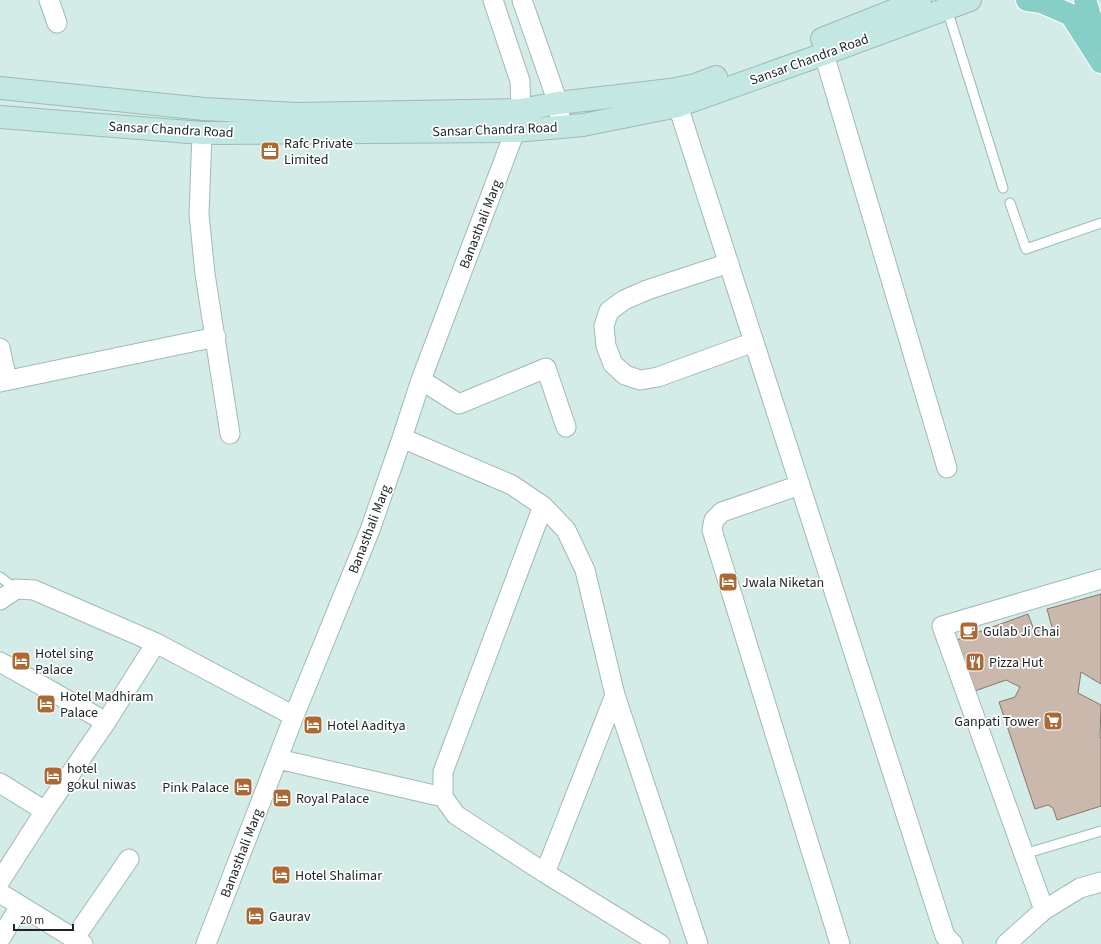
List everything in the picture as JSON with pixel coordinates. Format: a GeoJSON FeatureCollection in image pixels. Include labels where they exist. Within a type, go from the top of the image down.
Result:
{"type":"FeatureCollection","features":[{"type":"Feature","properties":{"kind":"main road"},"geometry":{"type":"LineString","coordinates":[[1027,0],[1041,2],[1071,15],[1101,62]]}},
{"type":"Feature","properties":{"kind":"main road"},"geometry":{"type":"LineString","coordinates":[[1085,0],[1101,49]]}},
{"type":"Feature","properties":{"kind":"street"},"geometry":{"type":"LineString","coordinates":[[49,0],[57,23]]}},
{"type":"Feature","properties":{"kind":"street"},"geometry":{"type":"LineString","coordinates":[[493,0],[520,81],[522,110]]}},
{"type":"Feature","properties":{"kind":"street"},"geometry":{"type":"LineString","coordinates":[[522,0],[558,103],[561,127]]}},
{"type":"Feature","properties":{"kind":"street","name":"Sansar Chandra Road"},"geometry":{"type":"LineString","coordinates":[[0,88],[204,109],[297,114],[522,110],[558,103],[670,90],[695,85],[815,42],[920,0]]}},
{"type":"Feature","properties":{"kind":"street","name":"Sansar Chandra Road"},"geometry":{"type":"LineString","coordinates":[[0,117],[202,133],[515,131],[583,125],[678,106],[970,0]]}},
{"type":"Feature","properties":{"kind":"street"},"geometry":{"type":"LineString","coordinates":[[824,54],[947,468]]}},
{"type":"Feature","properties":{"kind":"street"},"geometry":{"type":"LineString","coordinates":[[678,106],[945,936],[953,944]]}},
{"type":"Feature","properties":{"kind":"street","name":"Banasthali Marg"},"geometry":{"type":"LineString","coordinates":[[206,944],[294,716],[370,530],[421,380],[522,110]]}},
{"type":"Feature","properties":{"kind":"street"},"geometry":{"type":"LineString","coordinates":[[202,133],[199,214],[205,274],[230,434]]}},
{"type":"Feature","properties":{"kind":"street"},"geometry":{"type":"LineString","coordinates":[[729,263],[647,290],[624,300],[609,311],[604,326],[606,346],[614,364],[625,375],[640,380],[658,377],[754,342]]}},
{"type":"Feature","properties":{"kind":"street"},"geometry":{"type":"LineString","coordinates":[[0,348],[3,381],[216,338]]}},
{"type":"Feature","properties":{"kind":"street"},"geometry":{"type":"LineString","coordinates":[[421,380],[459,404],[546,368],[566,427]]}},
{"type":"Feature","properties":{"kind":"street"},"geometry":{"type":"LineString","coordinates":[[402,438],[512,485],[543,506],[566,530],[585,570],[615,695],[698,944]]}},
{"type":"Feature","properties":{"kind":"street"},"geometry":{"type":"LineString","coordinates":[[800,486],[722,512],[714,520],[712,530],[840,944]]}},
{"type":"Feature","properties":{"kind":"street"},"geometry":{"type":"LineString","coordinates":[[543,506],[443,772],[443,796],[456,815],[660,944]]}},
{"type":"Feature","properties":{"kind":"street"},"geometry":{"type":"LineString","coordinates":[[1044,910],[942,626],[1101,579]]}},
{"type":"Feature","properties":{"kind":"street"},"geometry":{"type":"LineString","coordinates":[[0,600],[16,589],[34,590],[156,643],[294,716]]}},
{"type":"Feature","properties":{"kind":"street"},"geometry":{"type":"LineString","coordinates":[[0,881],[45,811],[106,722],[156,643]]}},
{"type":"Feature","properties":{"kind":"street"},"geometry":{"type":"LineString","coordinates":[[0,662],[106,722]]}},
{"type":"Feature","properties":{"kind":"street"},"geometry":{"type":"LineString","coordinates":[[545,872],[615,695]]}},
{"type":"Feature","properties":{"kind":"street"},"geometry":{"type":"LineString","coordinates":[[278,758],[443,796]]}},
{"type":"Feature","properties":{"kind":"street"},"geometry":{"type":"LineString","coordinates":[[0,783],[45,811]]}},
{"type":"Feature","properties":{"kind":"street"},"geometry":{"type":"LineString","coordinates":[[0,893],[79,942],[129,859]]}},
{"type":"Feature","properties":{"kind":"street"},"geometry":{"type":"LineString","coordinates":[[1006,944],[1044,910],[1080,888],[1101,882]]}},
{"type":"Feature","properties":{"kind":"street"},"geometry":{"type":"LineString","coordinates":[[0,939],[20,906]]}},
{"type":"Feature","properties":{"kind":"lane"},"geometry":{"type":"LineString","coordinates":[[947,9],[1003,188]]}},
{"type":"Feature","properties":{"kind":"lane"},"geometry":{"type":"LineString","coordinates":[[1010,203],[1026,249],[1101,223]]}},
{"type":"Feature","properties":{"kind":"lane"},"geometry":{"type":"LineString","coordinates":[[0,577],[16,589]]}},
{"type":"Feature","properties":{"kind":"lane"},"geometry":{"type":"LineString","coordinates":[[1024,854],[1101,832]]}},
{"type":"Feature","properties":{"kind":"building","name":"Ganpati Tower"},"geometry":{"type":"Polygon","coordinates":[[[1101,594],[1101,684],[1081,672],[1078,693],[1101,705],[1101,806],[1057,820],[1053,808],[1048,805],[1035,809],[999,702],[1015,697],[1020,687],[1006,680],[972,692],[954,641],[1028,614],[1034,630],[1053,631],[1047,609],[1101,594]]]}},
{"type":"Feature","properties":{"kind":"place","name":"Rafc Private Limited"},"geometry":{"type":"Point","coordinates":[270,151]}},
{"type":"Feature","properties":{"kind":"place","name":"Jwala Niketan"},"geometry":{"type":"Point","coordinates":[728,582]}},
{"type":"Feature","properties":{"kind":"place","name":"Gulab Ji Chai"},"geometry":{"type":"Point","coordinates":[969,631]}},
{"type":"Feature","properties":{"kind":"place","name":"Hotel sing Palace"},"geometry":{"type":"Point","coordinates":[21,661]}},
{"type":"Feature","properties":{"kind":"place","name":"Pizza Hut"},"geometry":{"type":"Point","coordinates":[975,662]}},
{"type":"Feature","properties":{"kind":"place","name":"Hotel Madhiram Palace"},"geometry":{"type":"Point","coordinates":[46,704]}},
{"type":"Feature","properties":{"kind":"place","name":"Ganpati Tower"},"geometry":{"type":"Point","coordinates":[1053,721]}},
{"type":"Feature","properties":{"kind":"place","name":"Hotel Aaditya"},"geometry":{"type":"Point","coordinates":[313,725]}},
{"type":"Feature","properties":{"kind":"place","name":"hotel gokul niwas"},"geometry":{"type":"Point","coordinates":[53,776]}},
{"type":"Feature","properties":{"kind":"place","name":"Pink Palace"},"geometry":{"type":"Point","coordinates":[243,787]}},
{"type":"Feature","properties":{"kind":"place","name":"Royal Palace"},"geometry":{"type":"Point","coordinates":[282,798]}},
{"type":"Feature","properties":{"kind":"place","name":"Hotel Shalimar"},"geometry":{"type":"Point","coordinates":[281,875]}},
{"type":"Feature","properties":{"kind":"place","name":"Gaurav"},"geometry":{"type":"Point","coordinates":[255,916]}}]}
